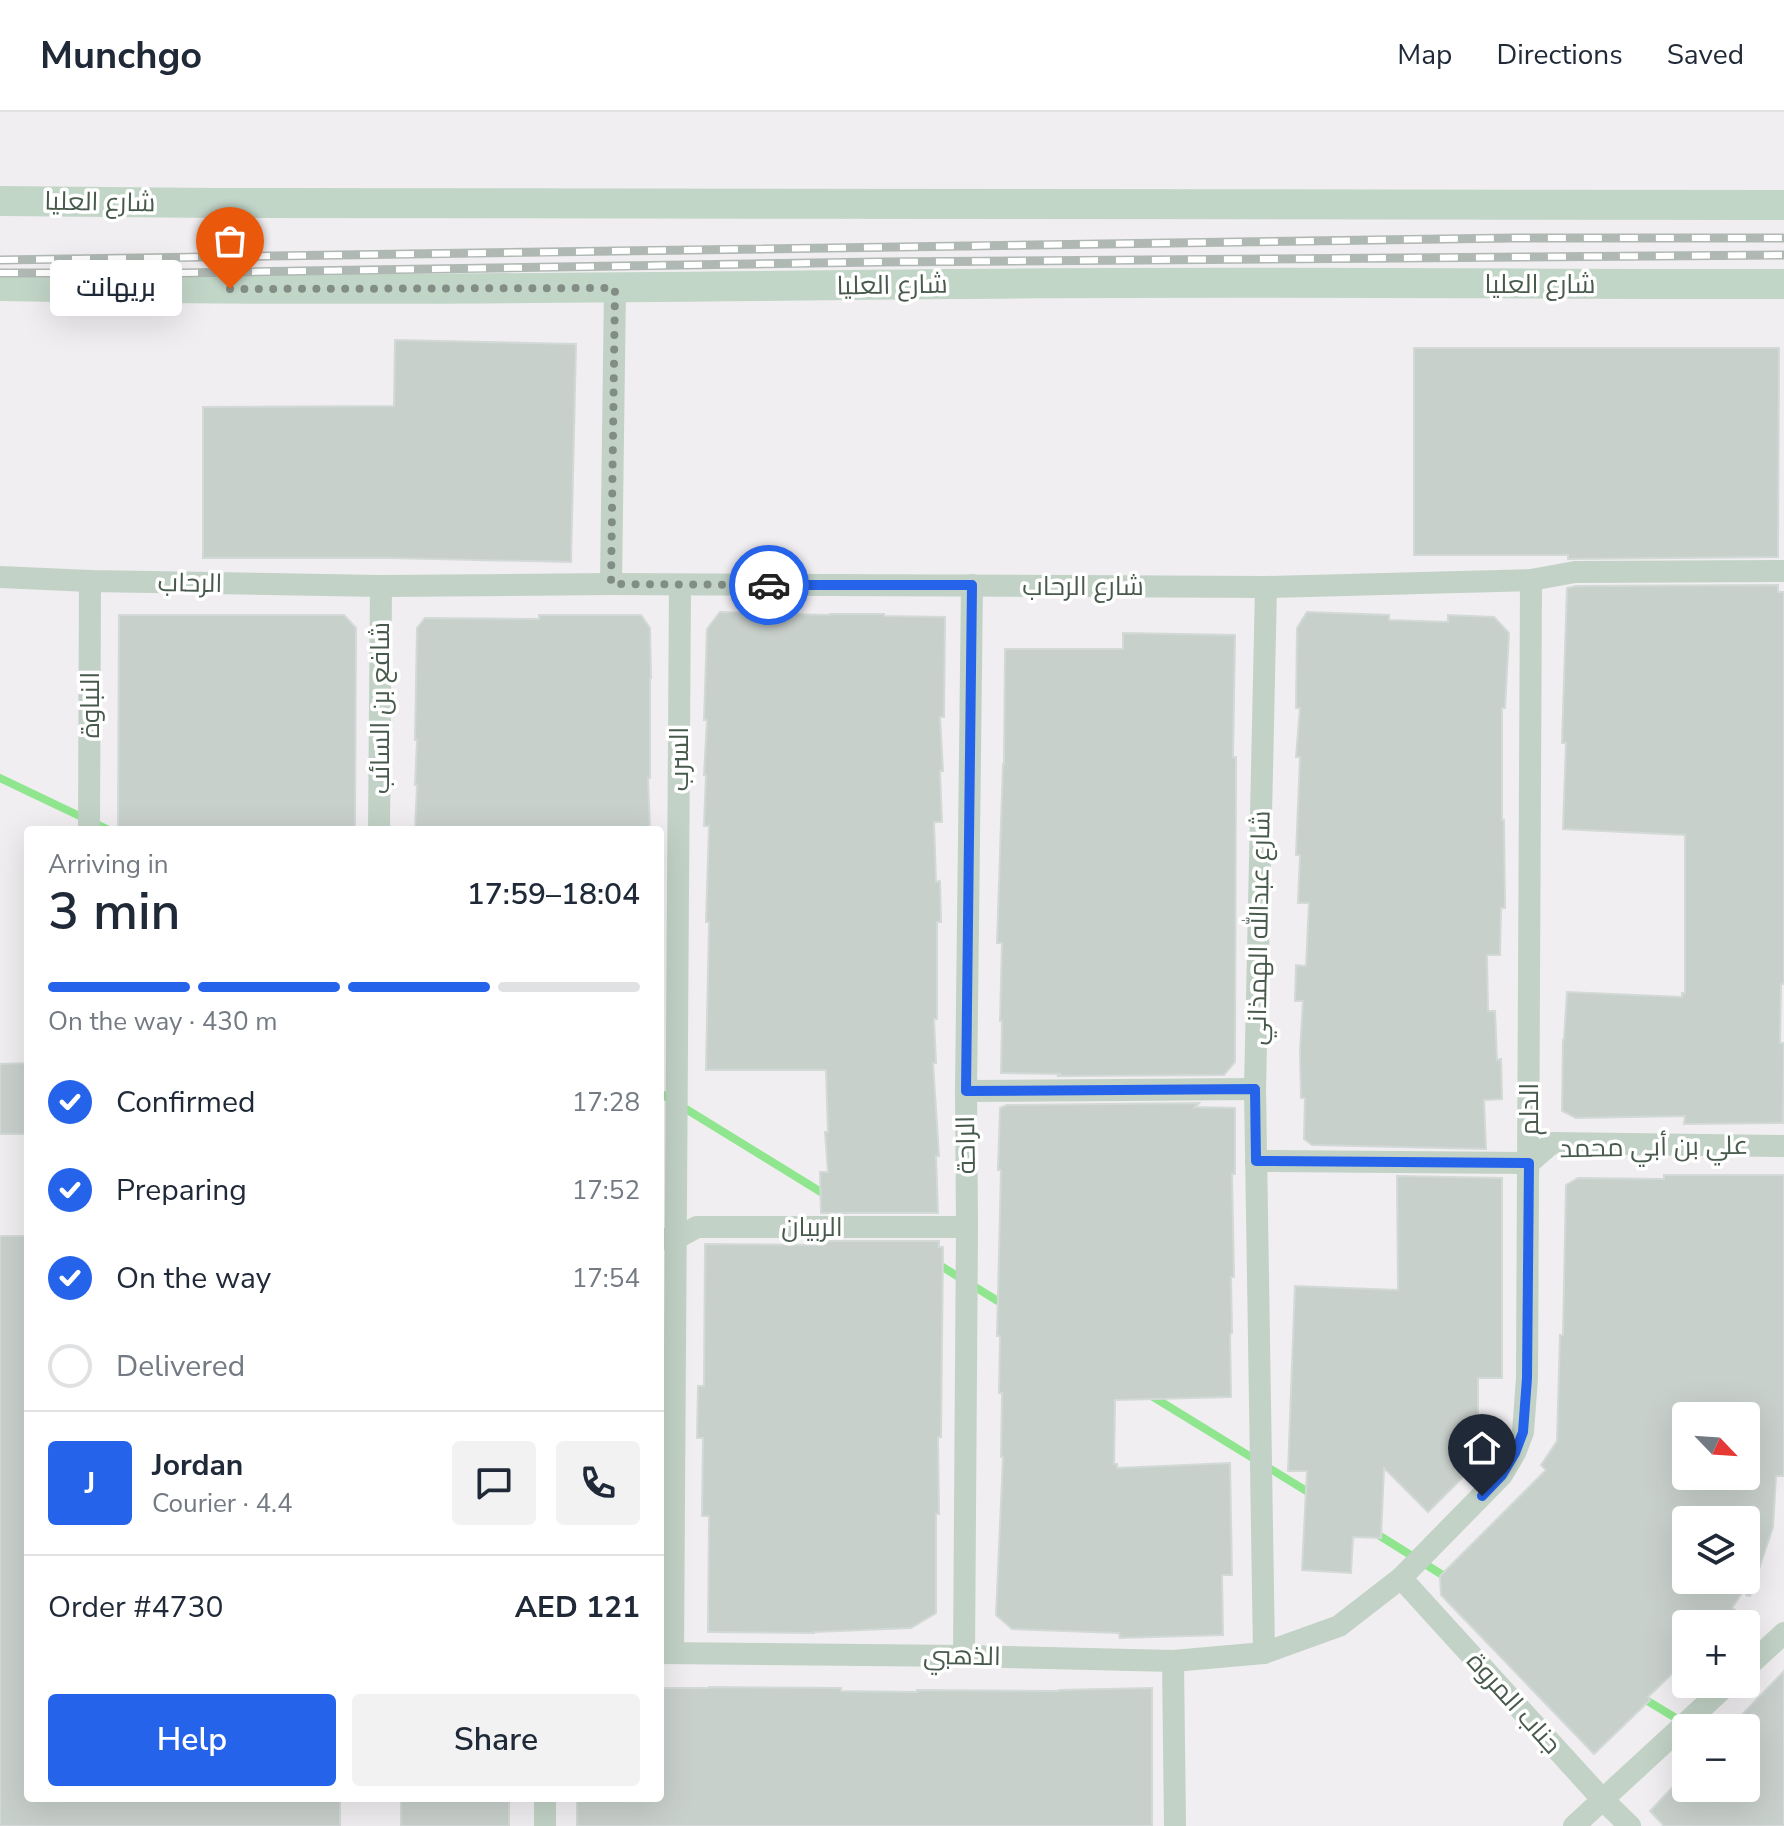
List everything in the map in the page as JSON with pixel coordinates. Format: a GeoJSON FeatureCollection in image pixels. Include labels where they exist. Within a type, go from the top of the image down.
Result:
{"type":"FeatureCollection","features":[{"type":"Feature","properties":{"kind":"main road","name":"شارع العليا"},"geometry":{"type":"LineString","coordinates":[[0,201],[1784,205]]}},
{"type":"Feature","properties":{"kind":"main road","name":"شارع العليا"},"geometry":{"type":"LineString","coordinates":[[0,286],[138,289],[955,284],[1784,284]]}},
{"type":"Feature","properties":{"kind":"street"},"geometry":{"type":"LineString","coordinates":[[611,584],[615,288]]}},
{"type":"Feature","properties":{"kind":"street","name":"شارع الرحاب"},"geometry":{"type":"LineString","coordinates":[[381,586],[1266,587],[1531,580],[1575,572],[1784,571]]}},
{"type":"Feature","properties":{"kind":"street","name":"الرحاب"},"geometry":{"type":"LineString","coordinates":[[0,577],[381,586]]}},
{"type":"Feature","properties":{"kind":"street","name":"الدلم"},"geometry":{"type":"LineString","coordinates":[[1264,1653],[1339,1626],[1401,1578],[1502,1475],[1523,1432],[1527,1378],[1531,580]]}},
{"type":"Feature","properties":{"kind":"street","name":"النباوة"},"geometry":{"type":"LineString","coordinates":[[89,826],[90,581]]}},
{"type":"Feature","properties":{"kind":"street","name":"الراحة"},"geometry":{"type":"LineString","coordinates":[[964,1656],[972,585]]}},
{"type":"Feature","properties":{"kind":"street","name":"شافع بن السائب"},"geometry":{"type":"LineString","coordinates":[[379,826],[381,586]]}},
{"type":"Feature","properties":{"kind":"street","name":"السرب"},"geometry":{"type":"LineString","coordinates":[[666,1652],[668,1239],[680,586]]}},
{"type":"Feature","properties":{"kind":"street","name":"شارع عبدالله الهمذاني"},"geometry":{"type":"LineString","coordinates":[[1264,1653],[1255,1089],[1266,587]]}},
{"type":"Feature","properties":{"kind":"street"},"geometry":{"type":"LineString","coordinates":[[966,1091],[1255,1089]]}},
{"type":"Feature","properties":{"kind":"street","name":"علي بن أبي محمد"},"geometry":{"type":"LineString","coordinates":[[1529,1163],[1552,1143],[1784,1146]]}},
{"type":"Feature","properties":{"kind":"street"},"geometry":{"type":"LineString","coordinates":[[1256,1161],[1529,1163]]}},
{"type":"Feature","properties":{"kind":"street","name":"الربيان"},"geometry":{"type":"LineString","coordinates":[[668,1239],[697,1227],[967,1227]]}},
{"type":"Feature","properties":{"kind":"street","name":"جناب المروة"},"geometry":{"type":"LineString","coordinates":[[1401,1578],[1630,1826]]}},
{"type":"Feature","properties":{"kind":"street"},"geometry":{"type":"LineString","coordinates":[[1760,1655],[1784,1633]]}},
{"type":"Feature","properties":{"kind":"street","name":"الذهبي"},"geometry":{"type":"LineString","coordinates":[[666,1652],[1173,1661],[1264,1653]]}},
{"type":"Feature","properties":{"kind":"street"},"geometry":{"type":"LineString","coordinates":[[1173,1661],[1175,1826]]}},
{"type":"Feature","properties":{"kind":"street"},"geometry":{"type":"LineString","coordinates":[[1574,1826],[1713,1698]]}},
{"type":"Feature","properties":{"kind":"street"},"geometry":{"type":"LineString","coordinates":[[545,1802],[545,1826]]}},
{"type":"Feature","properties":{"kind":"building"},"geometry":{"type":"Polygon","coordinates":[[[395,340],[576,344],[571,562],[203,558],[203,407],[394,406],[395,340]]]}},
{"type":"Feature","properties":{"kind":"building"},"geometry":{"type":"Polygon","coordinates":[[[1414,348],[1779,348],[1778,557],[1568,559],[1568,555],[1414,555],[1414,348]]]}},
{"type":"Feature","properties":{"kind":"building"},"geometry":{"type":"Polygon","coordinates":[[[1778,585],[1778,592],[1784,592],[1784,984],[1781,984],[1780,1043],[1784,1043],[1783,1123],[1684,1124],[1685,1116],[1576,1118],[1562,1111],[1567,992],[1682,997],[1685,993],[1685,835],[1563,829],[1566,743],[1562,743],[1567,588],[1778,585]]]}},
{"type":"Feature","properties":{"kind":"building"},"geometry":{"type":"Polygon","coordinates":[[[720,612],[945,617],[944,717],[940,717],[942,822],[934,822],[941,922],[937,922],[936,1063],[933,1063],[939,1156],[936,1156],[938,1213],[821,1213],[820,1172],[828,1172],[826,1070],[706,1070],[709,826],[704,826],[707,720],[704,720],[707,629],[720,612]]]}},
{"type":"Feature","properties":{"kind":"building"},"geometry":{"type":"Polygon","coordinates":[[[1307,612],[1389,615],[1389,620],[1448,622],[1448,615],[1494,617],[1509,633],[1505,708],[1502,708],[1505,908],[1501,908],[1500,955],[1487,955],[1488,1011],[1495,1011],[1502,1099],[1484,1100],[1486,1149],[1312,1145],[1304,1139],[1305,1098],[1301,1098],[1300,1051],[1303,1001],[1295,1001],[1296,965],[1306,966],[1309,903],[1298,903],[1300,855],[1296,855],[1300,757],[1296,757],[1300,708],[1296,708],[1297,628],[1307,612]]]}},
{"type":"Feature","properties":{"kind":"building"},"geometry":{"type":"Polygon","coordinates":[[[119,615],[344,615],[356,628],[355,826],[118,826],[119,615]]]}},
{"type":"Feature","properties":{"kind":"building"},"geometry":{"type":"Polygon","coordinates":[[[539,615],[641,615],[650,628],[650,826],[415,826],[417,628],[425,618],[539,619],[539,615]]]}},
{"type":"Feature","properties":{"kind":"building"},"geometry":{"type":"Polygon","coordinates":[[[1123,633],[1235,635],[1235,1062],[1224,1075],[1057,1076],[1061,1074],[1001,1073],[1002,943],[997,943],[1005,649],[1123,649],[1123,633]]]}},
{"type":"Feature","properties":{"kind":"building"},"geometry":{"type":"Polygon","coordinates":[[[24,1063],[24,1134],[0,1134],[0,1064],[24,1063]]]}},
{"type":"Feature","properties":{"kind":"building"},"geometry":{"type":"Polygon","coordinates":[[[1199,1103],[1195,1107],[1235,1108],[1231,1397],[1115,1400],[1114,1464],[1117,1468],[1230,1463],[1232,1575],[1222,1575],[1223,1635],[1120,1638],[1119,1633],[1012,1629],[996,1615],[1003,1457],[1002,1393],[999,1393],[1000,1336],[997,1336],[1000,1108],[1007,1105],[1199,1103]]]}},
{"type":"Feature","properties":{"kind":"building"},"geometry":{"type":"Polygon","coordinates":[[[1784,1175],[1784,1476],[1776,1476],[1773,1527],[1760,1566],[1760,1506],[1672,1506],[1672,1594],[1741,1594],[1732,1608],[1735,1610],[1672,1610],[1672,1674],[1648,1697],[1650,1700],[1594,1754],[1441,1595],[1440,1576],[1546,1470],[1541,1465],[1557,1441],[1566,1185],[1578,1178],[1784,1175]]]}},
{"type":"Feature","properties":{"kind":"building"},"geometry":{"type":"Polygon","coordinates":[[[1397,1176],[1502,1178],[1502,1378],[1478,1378],[1478,1462],[1428,1512],[1384,1468],[1381,1538],[1353,1537],[1351,1573],[1302,1570],[1307,1471],[1288,1471],[1295,1286],[1398,1290],[1397,1176]]]}},
{"type":"Feature","properties":{"kind":"building"},"geometry":{"type":"Polygon","coordinates":[[[0,1236],[24,1236],[24,1802],[340,1802],[340,1826],[0,1826],[0,1236]]]}},
{"type":"Feature","properties":{"kind":"building"},"geometry":{"type":"Polygon","coordinates":[[[822,1241],[939,1241],[939,1247],[943,1247],[936,1613],[911,1628],[814,1633],[708,1632],[709,1516],[702,1516],[703,1438],[697,1438],[698,1386],[704,1386],[705,1244],[822,1245],[822,1241]]]}},
{"type":"Feature","properties":{"kind":"building"},"geometry":{"type":"Polygon","coordinates":[[[1784,1671],[1784,1826],[1664,1826],[1650,1811],[1672,1788],[1672,1802],[1760,1802],[1760,1714],[1743,1714],[1784,1671]]]}},
{"type":"Feature","properties":{"kind":"building"},"geometry":{"type":"Polygon","coordinates":[[[664,1688],[841,1688],[841,1691],[917,1692],[1152,1688],[1152,1826],[577,1826],[577,1802],[664,1802],[664,1688]]]}},
{"type":"Feature","properties":{"kind":"building"},"geometry":{"type":"Polygon","coordinates":[[[401,1802],[509,1802],[509,1826],[401,1826],[401,1802]]]}},
{"type":"Feature","properties":{"kind":"waterway"},"geometry":{"type":"LineString","coordinates":[[0,778],[101,826]]}},
{"type":"Feature","properties":{"kind":"waterway"},"geometry":{"type":"LineString","coordinates":[[664,1095],[829,1197]]}},
{"type":"Feature","properties":{"kind":"waterway"},"geometry":{"type":"LineString","coordinates":[[936,1263],[1006,1306]]}},
{"type":"Feature","properties":{"kind":"waterway"},"geometry":{"type":"LineString","coordinates":[[1150,1395],[1313,1495]]}},
{"type":"Feature","properties":{"kind":"waterway"},"geometry":{"type":"LineString","coordinates":[[1372,1531],[1449,1579]]}},
{"type":"Feature","properties":{"kind":"waterway"},"geometry":{"type":"LineString","coordinates":[[1641,1697],[1672,1716]]}},
{"type":"Feature","properties":{"kind":"railway"},"geometry":{"type":"LineString","coordinates":[[0,260],[1514,238],[1784,238]]}},
{"type":"Feature","properties":{"kind":"railway"},"geometry":{"type":"LineString","coordinates":[[0,273],[1784,255]]}},
{"type":"Feature","properties":{"kind":"way so far"},"geometry":{"type":"LineString","coordinates":[[230,289],[615,288],[611,584],[769,585]]}},
{"type":"Feature","properties":{"kind":"place","name":"بريهانت"},"geometry":{"type":"Point","coordinates":[230,289]}},
{"type":"Feature","properties":{"kind":"route"},"geometry":{"type":"LineString","coordinates":[[769,585],[972,585],[966,1091],[1255,1089],[1256,1161],[1529,1163],[1527,1378],[1523,1432],[1502,1475],[1482,1496]]}}]}
